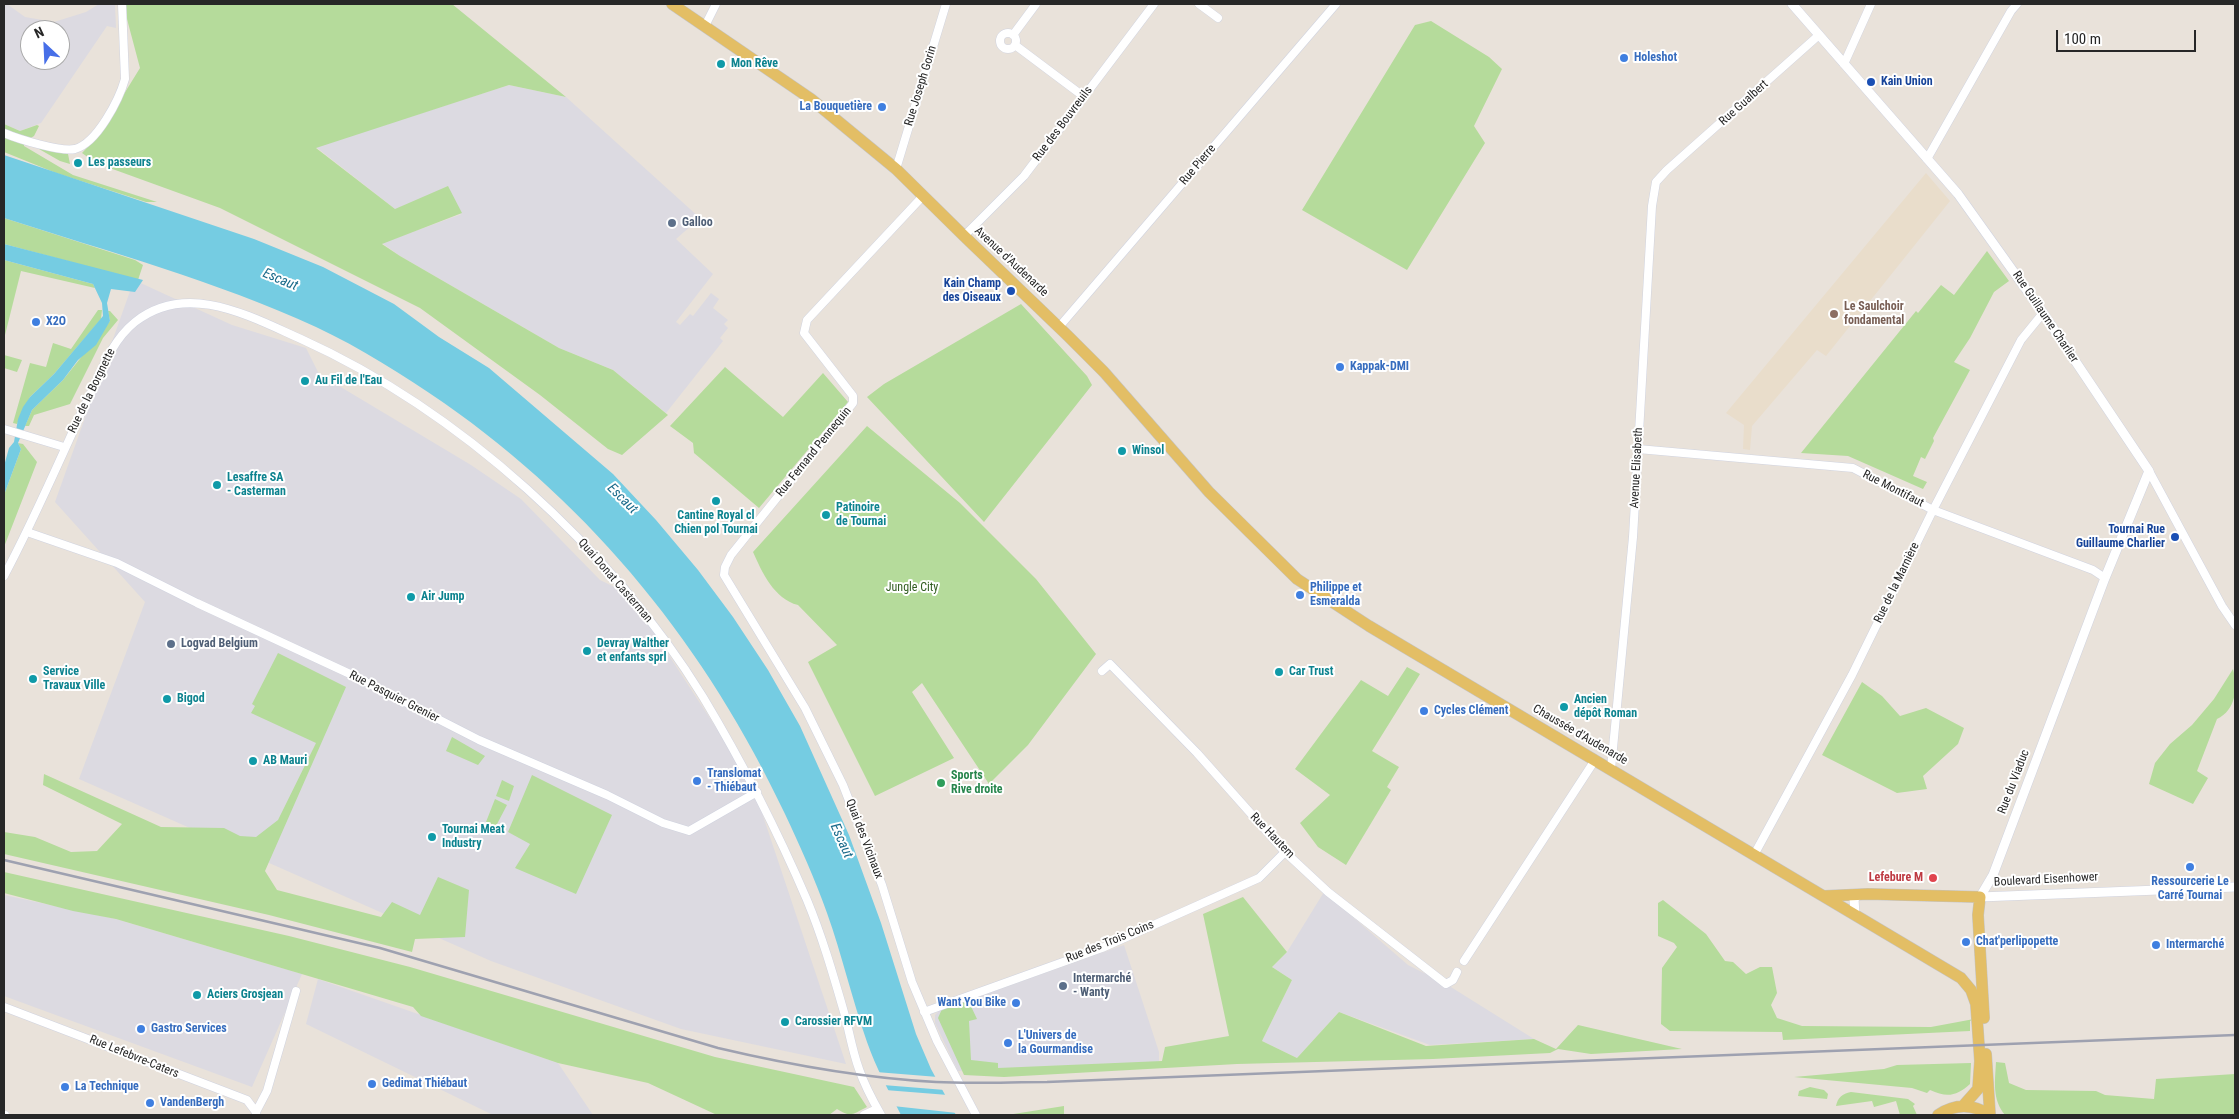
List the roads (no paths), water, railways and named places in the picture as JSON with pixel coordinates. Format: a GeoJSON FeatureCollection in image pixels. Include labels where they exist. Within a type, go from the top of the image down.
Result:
{"type":"FeatureCollection","features":[{"type":"Feature","properties":{"kind":"main road","name":"Avenue d'Audenarde"},"geometry":{"type":"LineString","coordinates":[[672,4],[811,99],[896,169],[1060,327],[1104,372],[1210,492],[1297,579]]}},
{"type":"Feature","properties":{"kind":"main road","name":"Chaussée d'Audenarde"},"geometry":{"type":"LineString","coordinates":[[1297,579],[1369,626],[1961,978]]}},
{"type":"Feature","properties":{"kind":"main road","name":"Boulevard Eisenhower"},"geometry":{"type":"LineString","coordinates":[[1858,894],[1980,897]]}},
{"type":"Feature","properties":{"kind":"main road"},"geometry":{"type":"LineString","coordinates":[[1825,896],[1858,894]]}},
{"type":"Feature","properties":{"kind":"main road","name":"Rue du Viaduc"},"geometry":{"type":"LineString","coordinates":[[1980,897],[1978,915],[1990,1115]]}},
{"type":"Feature","properties":{"kind":"main road"},"geometry":{"type":"LineString","coordinates":[[1961,978],[1970,978],[1981,972]]}},
{"type":"Feature","properties":{"kind":"main road"},"geometry":{"type":"LineString","coordinates":[[1961,978],[1971,990],[1976,1004],[1980,1061],[1978,1089],[1963,1106]]}},
{"type":"Feature","properties":{"kind":"main road"},"geometry":{"type":"LineString","coordinates":[[1938,1115],[1950,1109],[1963,1106],[1981,1109],[1990,1115]]}},
{"type":"Feature","properties":{"kind":"street"},"geometry":{"type":"LineString","coordinates":[[4,133],[23,141],[74,149],[88,140],[100,128],[122,89],[125,79],[122,4]]}},
{"type":"Feature","properties":{"kind":"street"},"geometry":{"type":"LineString","coordinates":[[705,26],[716,4]]}},
{"type":"Feature","properties":{"kind":"street","name":"Rue Joseph Gorin"},"geometry":{"type":"LineString","coordinates":[[896,169],[946,4]]}},
{"type":"Feature","properties":{"kind":"street"},"geometry":{"type":"LineString","coordinates":[[1012,35],[1036,4]]}},
{"type":"Feature","properties":{"kind":"street","name":"Rue des Bouvreuils"},"geometry":{"type":"LineString","coordinates":[[964,236],[1024,176],[1154,4]]}},
{"type":"Feature","properties":{"kind":"street"},"geometry":{"type":"LineString","coordinates":[[1199,4],[1218,18]]}},
{"type":"Feature","properties":{"kind":"street","name":"Rue Pierre"},"geometry":{"type":"LineString","coordinates":[[1060,327],[1336,4]]}},
{"type":"Feature","properties":{"kind":"street","name":"Rue Guillaume Charlier"},"geometry":{"type":"LineString","coordinates":[[1792,4],[1958,194],[2043,313],[2149,471],[2222,606],[2235,625]]}},
{"type":"Feature","properties":{"kind":"street"},"geometry":{"type":"LineString","coordinates":[[1844,64],[1871,4]]}},
{"type":"Feature","properties":{"kind":"street"},"geometry":{"type":"LineString","coordinates":[[1927,159],[2011,11],[2017,4]]}},
{"type":"Feature","properties":{"kind":"street"},"geometry":{"type":"LineString","coordinates":[[1012,35],[1004,35],[1000,43],[1006,49],[1015,45]]}},
{"type":"Feature","properties":{"kind":"street"},"geometry":{"type":"LineString","coordinates":[[1012,35],[1015,45],[1083,96]]}},
{"type":"Feature","properties":{"kind":"street","name":"Rue Gualbert"},"geometry":{"type":"LineString","coordinates":[[1667,170],[1820,35]]}},
{"type":"Feature","properties":{"kind":"street","name":"Avenue Elisabeth"},"geometry":{"type":"LineString","coordinates":[[1611,769],[1633,537],[1652,206],[1656,182],[1667,170]]}},
{"type":"Feature","properties":{"kind":"street","name":"Rue Fernand Pennequin"},"geometry":{"type":"LineString","coordinates":[[724,575],[725,567],[731,555],[854,402],[853,396],[804,334],[804,326],[923,196]]}},
{"type":"Feature","properties":{"kind":"street","name":"Rue de la Borgnette"},"geometry":{"type":"LineString","coordinates":[[4,576],[27,532],[64,447],[118,340],[135,322],[155,310],[174,304],[198,302],[216,305],[252,318]]}},
{"type":"Feature","properties":{"kind":"street","name":"Rue de la Marnière"},"geometry":{"type":"LineString","coordinates":[[1754,855],[1852,676],[1933,510],[2021,340],[2043,313]]}},
{"type":"Feature","properties":{"kind":"street","name":"Quai Donat Casterman"},"geometry":{"type":"LineString","coordinates":[[252,318],[326,351],[390,387],[452,428],[558,517],[629,594],[652,623],[702,695],[757,792],[826,948],[859,1070],[879,1112]]}},
{"type":"Feature","properties":{"kind":"street"},"geometry":{"type":"LineString","coordinates":[[4,429],[64,447]]}},
{"type":"Feature","properties":{"kind":"street","name":"Rue Montifaut"},"geometry":{"type":"LineString","coordinates":[[1638,449],[1852,468],[1933,510],[2093,570],[2105,578]]}},
{"type":"Feature","properties":{"kind":"street","name":"Rue du Viaduc"},"geometry":{"type":"LineString","coordinates":[[1980,897],[1993,875],[2105,578],[2149,471]]}},
{"type":"Feature","properties":{"kind":"street","name":"Rue Pasquier Grenier"},"geometry":{"type":"LineString","coordinates":[[27,532],[117,563],[197,603],[350,674],[478,740],[607,795],[663,823],[689,831],[757,792]]}},
{"type":"Feature","properties":{"kind":"street","name":"Quai des Vicinaux"},"geometry":{"type":"LineString","coordinates":[[724,575],[805,708],[843,785],[882,885],[912,982],[924,1012],[976,1115]]}},
{"type":"Feature","properties":{"kind":"street","name":"Rue Hautem"},"geometry":{"type":"LineString","coordinates":[[1102,671],[1110,664],[1197,753],[1285,852],[1328,892],[1446,984],[1453,980],[1458,972]]}},
{"type":"Feature","properties":{"kind":"street"},"geometry":{"type":"LineString","coordinates":[[1464,961],[1595,760]]}},
{"type":"Feature","properties":{"kind":"street","name":"Rue des Trois Coins"},"geometry":{"type":"LineString","coordinates":[[924,1012],[1102,948],[1259,878],[1285,852]]}},
{"type":"Feature","properties":{"kind":"street","name":"Boulevard Eisenhower"},"geometry":{"type":"LineString","coordinates":[[1980,897],[2235,887]]}},
{"type":"Feature","properties":{"kind":"street"},"geometry":{"type":"LineString","coordinates":[[1855,915],[1854,899],[1858,894]]}},
{"type":"Feature","properties":{"kind":"street"},"geometry":{"type":"LineString","coordinates":[[256,1113],[267,1091],[296,992]]}},
{"type":"Feature","properties":{"kind":"street","name":"Rue Lefebvre-Caters"},"geometry":{"type":"LineString","coordinates":[[4,1007],[247,1100],[256,1113]]}},
{"type":"Feature","properties":{"kind":"street"},"geometry":{"type":"LineString","coordinates":[[864,1115],[879,1112]]}},
{"type":"Feature","properties":{"kind":"water","name":"Escaut"},"geometry":{"type":"Polygon","coordinates":[[[4,155],[254,239],[323,267],[394,304],[439,337],[489,368],[613,474],[656,520],[698,570],[733,617],[768,670],[800,726],[849,835],[881,923],[916,1034],[931,1069],[956,1115],[901,1115],[867,1042],[832,929],[802,850],[754,753],[720,695],[682,639],[642,586],[597,535],[550,488],[499,444],[429,393],[382,362],[349,344],[316,327],[240,295],[4,218],[4,155]]]}},
{"type":"Feature","properties":{"kind":"water"},"geometry":{"type":"Polygon","coordinates":[[[4,244],[143,280],[135,292],[111,289],[107,303],[110,321],[96,345],[78,360],[63,380],[32,410],[18,443],[21,449],[4,495],[4,466],[9,448],[14,442],[18,419],[23,407],[103,316],[102,303],[93,284],[4,260],[4,244]]]}},
{"type":"Feature","properties":{"kind":"railway"},"geometry":{"type":"LineString","coordinates":[[4,860],[380,948],[718,1048],[826,1070],[908,1080],[964,1083],[1047,1082],[2235,1035]]}},
{"type":"Feature","properties":{"kind":"place","name":"Holeshot"},"geometry":{"type":"Point","coordinates":[1624,58]}},
{"type":"Feature","properties":{"kind":"place","name":"Mon Rêve"},"geometry":{"type":"Point","coordinates":[721,64]}},
{"type":"Feature","properties":{"kind":"place","name":"Kain Union"},"geometry":{"type":"Point","coordinates":[1871,82]}},
{"type":"Feature","properties":{"kind":"place","name":"La Bouquetière"},"geometry":{"type":"Point","coordinates":[882,107]}},
{"type":"Feature","properties":{"kind":"place","name":"Les passeurs"},"geometry":{"type":"Point","coordinates":[78,163]}},
{"type":"Feature","properties":{"kind":"place","name":"Galloo"},"geometry":{"type":"Point","coordinates":[672,223]}},
{"type":"Feature","properties":{"kind":"place","name":"Kain Champ des Oiseaux"},"geometry":{"type":"Point","coordinates":[1011,291]}},
{"type":"Feature","properties":{"kind":"place","name":"Le Saulchoir fondamental"},"geometry":{"type":"Point","coordinates":[1834,314]}},
{"type":"Feature","properties":{"kind":"place","name":"X2O"},"geometry":{"type":"Point","coordinates":[36,322]}},
{"type":"Feature","properties":{"kind":"place","name":"Kappak-DMI"},"geometry":{"type":"Point","coordinates":[1340,367]}},
{"type":"Feature","properties":{"kind":"place","name":"Au Fil de l'Eau"},"geometry":{"type":"Point","coordinates":[305,381]}},
{"type":"Feature","properties":{"kind":"place","name":"Winsol"},"geometry":{"type":"Point","coordinates":[1122,451]}},
{"type":"Feature","properties":{"kind":"place","name":"Lesaffre SA - Casterman"},"geometry":{"type":"Point","coordinates":[217,485]}},
{"type":"Feature","properties":{"kind":"place","name":"Cantine Royal cl Chien pol Tournai"},"geometry":{"type":"Point","coordinates":[716,501]}},
{"type":"Feature","properties":{"kind":"place","name":"Patinoire de Tournai"},"geometry":{"type":"Point","coordinates":[826,515]}},
{"type":"Feature","properties":{"kind":"place","name":"Tournai Rue Guillaume Charlier"},"geometry":{"type":"Point","coordinates":[2175,537]}},
{"type":"Feature","properties":{"kind":"place","name":"Philippe et Esmeralda"},"geometry":{"type":"Point","coordinates":[1300,595]}},
{"type":"Feature","properties":{"kind":"place","name":"Air Jump"},"geometry":{"type":"Point","coordinates":[411,597]}},
{"type":"Feature","properties":{"kind":"place","name":"Logvad Belgium"},"geometry":{"type":"Point","coordinates":[171,644]}},
{"type":"Feature","properties":{"kind":"place","name":"Devray Walther et enfants sprl"},"geometry":{"type":"Point","coordinates":[587,651]}},
{"type":"Feature","properties":{"kind":"place","name":"Car Trust"},"geometry":{"type":"Point","coordinates":[1279,672]}},
{"type":"Feature","properties":{"kind":"place","name":"Service Travaux Ville"},"geometry":{"type":"Point","coordinates":[33,679]}},
{"type":"Feature","properties":{"kind":"place","name":"Bigod"},"geometry":{"type":"Point","coordinates":[167,699]}},
{"type":"Feature","properties":{"kind":"place","name":"Ancien dépôt Roman"},"geometry":{"type":"Point","coordinates":[1564,707]}},
{"type":"Feature","properties":{"kind":"place","name":"Cycles Clément"},"geometry":{"type":"Point","coordinates":[1424,711]}},
{"type":"Feature","properties":{"kind":"place","name":"AB Mauri"},"geometry":{"type":"Point","coordinates":[253,761]}},
{"type":"Feature","properties":{"kind":"place","name":"Translomat - Thiébaut"},"geometry":{"type":"Point","coordinates":[697,781]}},
{"type":"Feature","properties":{"kind":"place","name":"Sports Rive droite"},"geometry":{"type":"Point","coordinates":[941,783]}},
{"type":"Feature","properties":{"kind":"place","name":"Tournai Meat Industry"},"geometry":{"type":"Point","coordinates":[432,837]}},
{"type":"Feature","properties":{"kind":"place","name":"Ressourcerie Le Carré Tournai"},"geometry":{"type":"Point","coordinates":[2190,867]}},
{"type":"Feature","properties":{"kind":"place","name":"Lefebure M"},"geometry":{"type":"Point","coordinates":[1933,878]}},
{"type":"Feature","properties":{"kind":"place","name":"Chat'perlipopette"},"geometry":{"type":"Point","coordinates":[1966,942]}},
{"type":"Feature","properties":{"kind":"place","name":"Intermarché"},"geometry":{"type":"Point","coordinates":[2156,945]}},
{"type":"Feature","properties":{"kind":"place","name":"Intermarché - Wanty"},"geometry":{"type":"Point","coordinates":[1063,986]}},
{"type":"Feature","properties":{"kind":"place","name":"Aciers Grosjean"},"geometry":{"type":"Point","coordinates":[197,995]}},
{"type":"Feature","properties":{"kind":"place","name":"Want You Bike"},"geometry":{"type":"Point","coordinates":[1016,1003]}},
{"type":"Feature","properties":{"kind":"place","name":"Carossier RFVM"},"geometry":{"type":"Point","coordinates":[785,1022]}},
{"type":"Feature","properties":{"kind":"place","name":"Gastro Services"},"geometry":{"type":"Point","coordinates":[141,1029]}},
{"type":"Feature","properties":{"kind":"place","name":"L'Univers de la Gourmandise"},"geometry":{"type":"Point","coordinates":[1008,1043]}},
{"type":"Feature","properties":{"kind":"place","name":"Gedimat Thiébaut"},"geometry":{"type":"Point","coordinates":[372,1084]}},
{"type":"Feature","properties":{"kind":"place","name":"La Technique"},"geometry":{"type":"Point","coordinates":[65,1087]}},
{"type":"Feature","properties":{"kind":"place","name":"VandenBergh"},"geometry":{"type":"Point","coordinates":[150,1103]}},
{"type":"Feature","properties":{"kind":"park label","name":"Jungle City"},"geometry":{"type":"Point","coordinates":[912,588]}}]}
